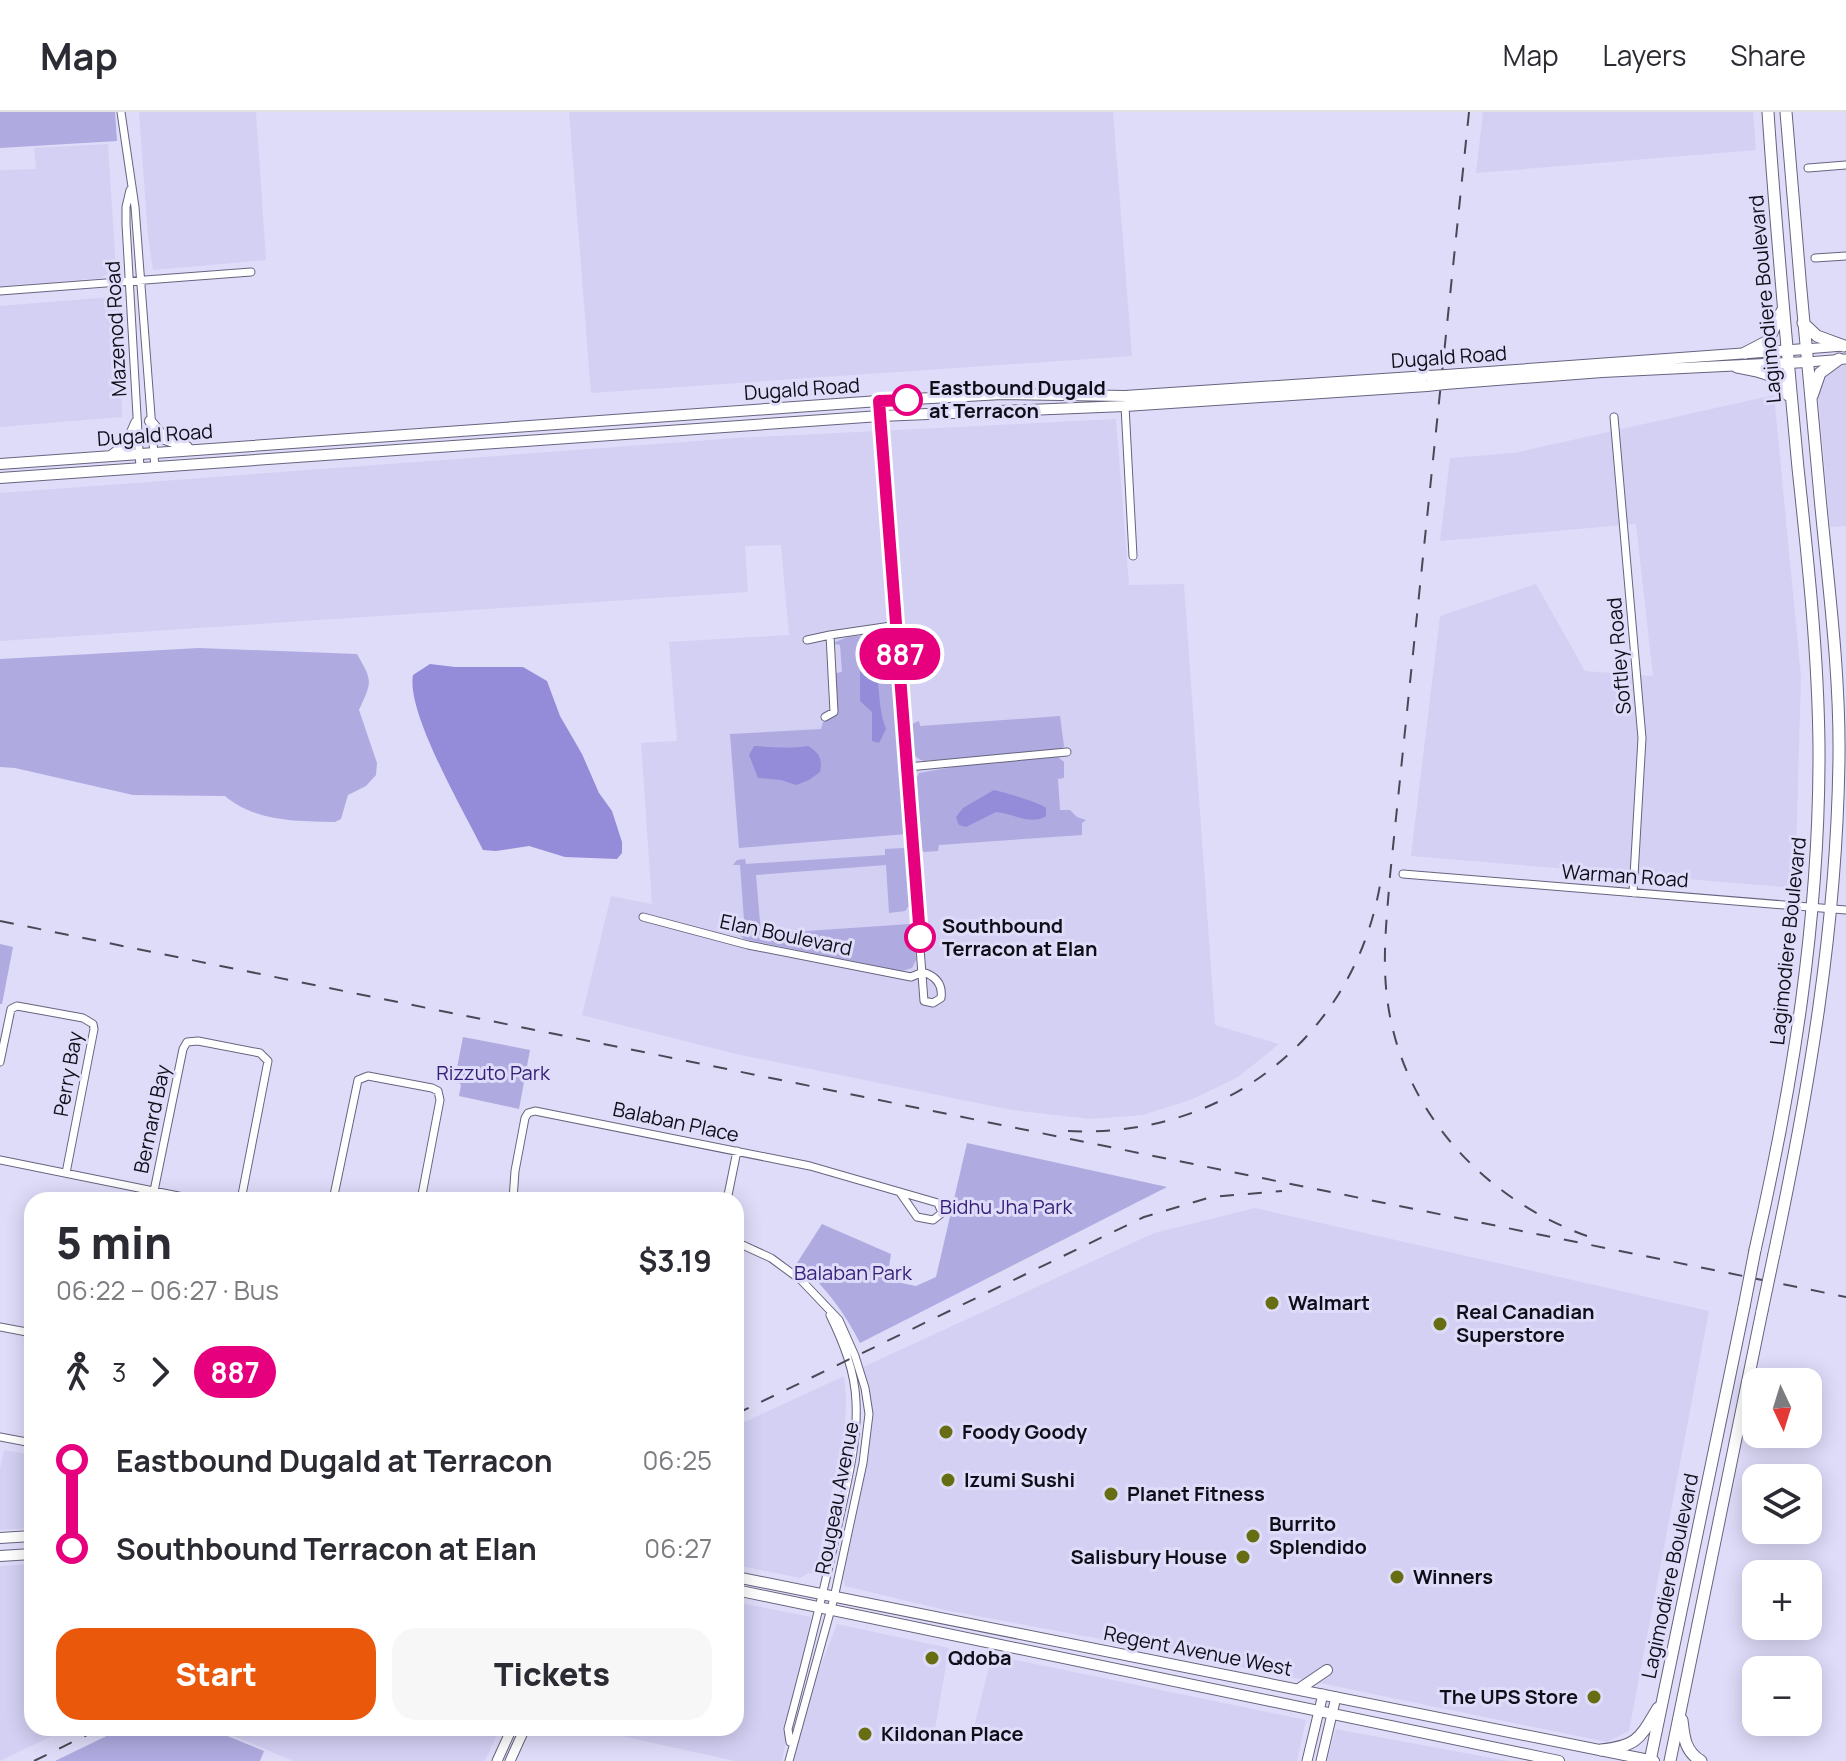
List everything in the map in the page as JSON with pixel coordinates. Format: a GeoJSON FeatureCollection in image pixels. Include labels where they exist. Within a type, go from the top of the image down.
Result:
{"type":"FeatureCollection","features":[{"type":"Feature","properties":{"kind":"main road","name":"Lagimodiere Boulevard"},"geometry":{"type":"LineString","coordinates":[[1651,1761],[1792,1068],[1813,907],[1819,783],[1817,685],[1768,112]]}},
{"type":"Feature","properties":{"kind":"main road","name":"Lagimodiere Boulevard"},"geometry":{"type":"LineString","coordinates":[[1670,1761],[1816,1039],[1832,909],[1839,755],[1836,696],[1786,112]]}},
{"type":"Feature","properties":{"kind":"main road"},"geometry":{"type":"LineString","coordinates":[[1745,353],[1768,341],[1783,306]]}},
{"type":"Feature","properties":{"kind":"main road"},"geometry":{"type":"LineString","coordinates":[[1803,322],[1817,336],[1845,346]]}},
{"type":"Feature","properties":{"kind":"main road","name":"Dugald Road"},"geometry":{"type":"LineString","coordinates":[[1446,380],[1745,353],[1788,357]]}},
{"type":"Feature","properties":{"kind":"main road","name":"Dugald Road"},"geometry":{"type":"LineString","coordinates":[[0,464],[879,401],[1002,394],[1125,396],[1737,367],[1806,355]]}},
{"type":"Feature","properties":{"kind":"main road"},"geometry":{"type":"LineString","coordinates":[[1810,400],[1818,376],[1827,365],[1842,359]]}},
{"type":"Feature","properties":{"kind":"main road"},"geometry":{"type":"LineString","coordinates":[[1737,367],[1778,379],[1787,392],[1793,411]]}},
{"type":"Feature","properties":{"kind":"main road","name":"Dugald Road"},"geometry":{"type":"LineString","coordinates":[[0,478],[880,416],[1125,406],[1428,381]]}},
{"type":"Feature","properties":{"kind":"main road"},"geometry":{"type":"LineString","coordinates":[[150,421],[165,439],[201,450]]}},
{"type":"Feature","properties":{"kind":"main road"},"geometry":{"type":"LineString","coordinates":[[108,457],[127,444],[136,423]]}},
{"type":"Feature","properties":{"kind":"main road"},"geometry":{"type":"LineString","coordinates":[[0,1538],[24,1536]]}},
{"type":"Feature","properties":{"kind":"main road"},"geometry":{"type":"LineString","coordinates":[[0,1556],[24,1554]]}},
{"type":"Feature","properties":{"kind":"main road","name":"Regent Avenue West"},"geometry":{"type":"LineString","coordinates":[[744,1579],[938,1632],[1559,1761]]}},
{"type":"Feature","properties":{"kind":"main road","name":"Regent Avenue West"},"geometry":{"type":"LineString","coordinates":[[744,1591],[940,1619],[1651,1761]]}},
{"type":"Feature","properties":{"kind":"main road"},"geometry":{"type":"LineString","coordinates":[[938,1632],[940,1619]]}},
{"type":"Feature","properties":{"kind":"main road"},"geometry":{"type":"LineString","coordinates":[[956,1622],[970,1639]]}},
{"type":"Feature","properties":{"kind":"main road"},"geometry":{"type":"LineString","coordinates":[[987,1642],[999,1631]]}},
{"type":"Feature","properties":{"kind":"main road"},"geometry":{"type":"LineString","coordinates":[[1051,1656],[1072,1644]]}},
{"type":"Feature","properties":{"kind":"main road"},"geometry":{"type":"LineString","coordinates":[[1074,1661],[1093,1649]]}},
{"type":"Feature","properties":{"kind":"main road"},"geometry":{"type":"LineString","coordinates":[[1299,1689],[1327,1670]]}},
{"type":"Feature","properties":{"kind":"main road"},"geometry":{"type":"LineString","coordinates":[[1601,1750],[1625,1747],[1636,1742],[1663,1700]]}},
{"type":"Feature","properties":{"kind":"main road"},"geometry":{"type":"LineString","coordinates":[[1680,1709],[1685,1744],[1701,1761]]}},
{"type":"Feature","properties":{"kind":"main road"},"geometry":{"type":"LineString","coordinates":[[1445,1738],[1448,1719]]}},
{"type":"Feature","properties":{"kind":"street","name":"Mazenod Road"},"geometry":{"type":"LineString","coordinates":[[121,112],[135,207],[155,468]]}},
{"type":"Feature","properties":{"kind":"street"},"geometry":{"type":"LineString","coordinates":[[1808,168],[1846,165]]}},
{"type":"Feature","properties":{"kind":"street","name":"Mazenod Road"},"geometry":{"type":"LineString","coordinates":[[130,188],[126,207],[140,468]]}},
{"type":"Feature","properties":{"kind":"street"},"geometry":{"type":"LineString","coordinates":[[1815,258],[1846,256]]}},
{"type":"Feature","properties":{"kind":"street"},"geometry":{"type":"LineString","coordinates":[[0,291],[251,272]]}},
{"type":"Feature","properties":{"kind":"street","name":"Dugald Road"},"geometry":{"type":"LineString","coordinates":[[1806,355],[1845,346]]}},
{"type":"Feature","properties":{"kind":"street","name":"Dugald Road"},"geometry":{"type":"LineString","coordinates":[[1806,355],[1842,359]]}},
{"type":"Feature","properties":{"kind":"street"},"geometry":{"type":"LineString","coordinates":[[879,401],[908,767],[1067,752]]}},
{"type":"Feature","properties":{"kind":"street"},"geometry":{"type":"LineString","coordinates":[[1125,406],[1133,556]]}},
{"type":"Feature","properties":{"kind":"street","name":"Softley Road"},"geometry":{"type":"LineString","coordinates":[[1614,417],[1642,738],[1633,893]]}},
{"type":"Feature","properties":{"kind":"street"},"geometry":{"type":"LineString","coordinates":[[807,640],[898,625]]}},
{"type":"Feature","properties":{"kind":"street"},"geometry":{"type":"LineString","coordinates":[[825,717],[834,712],[830,635]]}},
{"type":"Feature","properties":{"kind":"street","name":"Elan Boulevard"},"geometry":{"type":"LineString","coordinates":[[643,917],[748,945],[871,970],[911,977],[923,972],[908,767]]}},
{"type":"Feature","properties":{"kind":"street","name":"Warman Road"},"geometry":{"type":"LineString","coordinates":[[1403,874],[1846,910]]}},
{"type":"Feature","properties":{"kind":"street","name":"Perry Bay"},"geometry":{"type":"LineString","coordinates":[[0,1062],[11,1009],[17,1006],[83,1018],[93,1024],[66,1173]]}},
{"type":"Feature","properties":{"kind":"street","name":"Bernard Bay"},"geometry":{"type":"LineString","coordinates":[[154,1191],[183,1049],[187,1042],[198,1041],[260,1053],[268,1061],[243,1192]]}},
{"type":"Feature","properties":{"kind":"street"},"geometry":{"type":"LineString","coordinates":[[335,1192],[358,1080],[368,1076],[438,1091],[440,1100],[423,1192]]}},
{"type":"Feature","properties":{"kind":"street","name":"Balaban Place"},"geometry":{"type":"LineString","coordinates":[[514,1192],[525,1118],[535,1111],[810,1166],[938,1203],[942,1213],[933,1220],[917,1217],[901,1194]]}},
{"type":"Feature","properties":{"kind":"street"},"geometry":{"type":"LineString","coordinates":[[729,1192],[737,1151]]}},
{"type":"Feature","properties":{"kind":"street"},"geometry":{"type":"LineString","coordinates":[[0,1160],[159,1192]]}},
{"type":"Feature","properties":{"kind":"street","name":"Rougeau Avenue"},"geometry":{"type":"LineString","coordinates":[[744,1246],[771,1258],[801,1280],[825,1306],[848,1336],[865,1388],[869,1414],[863,1463],[827,1603]]}},
{"type":"Feature","properties":{"kind":"street","name":"Rougeau Avenue"},"geometry":{"type":"LineString","coordinates":[[825,1306],[842,1339],[856,1400],[854,1443],[827,1603]]}},
{"type":"Feature","properties":{"kind":"street"},"geometry":{"type":"LineString","coordinates":[[0,1327],[24,1332]]}},
{"type":"Feature","properties":{"kind":"street"},"geometry":{"type":"LineString","coordinates":[[0,1437],[24,1442]]}},
{"type":"Feature","properties":{"kind":"street"},"geometry":{"type":"LineString","coordinates":[[789,1761],[791,1748],[788,1729],[827,1603]]}},
{"type":"Feature","properties":{"kind":"street"},"geometry":{"type":"LineString","coordinates":[[1307,1761],[1323,1694]]}},
{"type":"Feature","properties":{"kind":"street"},"geometry":{"type":"LineString","coordinates":[[1321,1761],[1336,1697]]}},
{"type":"Feature","properties":{"kind":"street"},"geometry":{"type":"LineString","coordinates":[[497,1761],[508,1736]]}},
{"type":"Feature","properties":{"kind":"street"},"geometry":{"type":"LineString","coordinates":[[510,1761],[521,1736]]}},
{"type":"Feature","properties":{"kind":"shaded area"},"geometry":{"type":"Polygon","coordinates":[[[139,112],[256,112],[266,260],[153,270],[139,112]]]}},
{"type":"Feature","properties":{"kind":"shaded area"},"geometry":{"type":"Polygon","coordinates":[[[569,112],[1113,112],[1132,356],[591,393],[569,112]]]}},
{"type":"Feature","properties":{"kind":"shaded area"},"geometry":{"type":"Polygon","coordinates":[[[1483,112],[1753,112],[1756,150],[1476,173],[1483,112]]]}},
{"type":"Feature","properties":{"kind":"shaded area"},"geometry":{"type":"Polygon","coordinates":[[[108,144],[116,269],[101,278],[0,286],[0,170],[36,169],[34,148],[108,144]]]}},
{"type":"Feature","properties":{"kind":"shaded area"},"geometry":{"type":"Polygon","coordinates":[[[110,297],[119,308],[122,417],[0,427],[0,306],[110,297]]]}},
{"type":"Feature","properties":{"kind":"shaded area"},"geometry":{"type":"Polygon","coordinates":[[[1846,365],[1846,526],[1830,527],[1818,394],[1823,374],[1846,365]]]}},
{"type":"Feature","properties":{"kind":"shaded area"},"geometry":{"type":"Polygon","coordinates":[[[1774,395],[1801,677],[1795,888],[1411,856],[1440,616],[1536,584],[1585,671],[1653,676],[1636,524],[1440,541],[1450,458],[1514,453],[1774,395]]]}},
{"type":"Feature","properties":{"kind":"shaded area"},"geometry":{"type":"Polygon","coordinates":[[[1116,419],[1129,585],[1184,584],[1215,1025],[1279,1044],[1238,1077],[1193,1099],[1143,1115],[1090,1119],[1012,1110],[736,1054],[582,1015],[611,896],[652,904],[641,743],[677,741],[669,642],[789,635],[781,545],[745,546],[748,592],[0,641],[0,493],[737,438],[1116,419]]]}},
{"type":"Feature","properties":{"kind":"shaded area"},"geometry":{"type":"Polygon","coordinates":[[[872,648],[886,729],[879,743],[872,741],[872,712],[860,701],[860,659],[866,650],[872,648]]]}},
{"type":"Feature","properties":{"kind":"shaded area"},"geometry":{"type":"Polygon","coordinates":[[[430,664],[523,667],[547,681],[560,716],[582,754],[599,793],[612,811],[622,842],[622,853],[617,859],[565,857],[529,846],[483,850],[439,763],[418,713],[413,675],[430,664]]]}},
{"type":"Feature","properties":{"kind":"shaded area"},"geometry":{"type":"Polygon","coordinates":[[[754,746],[808,746],[819,757],[820,772],[796,785],[758,778],[749,755],[754,746]]]}},
{"type":"Feature","properties":{"kind":"shaded area"},"geometry":{"type":"Polygon","coordinates":[[[994,790],[1046,808],[1046,816],[1034,820],[996,812],[966,827],[959,825],[956,817],[963,808],[994,790]]]}},
{"type":"Feature","properties":{"kind":"shaded area"},"geometry":{"type":"Polygon","coordinates":[[[1255,1208],[1709,1311],[1629,1731],[1607,1742],[1149,1648],[945,1610],[845,1586],[843,1579],[866,1469],[871,1422],[863,1367],[1154,1233],[1255,1208]]]}},
{"type":"Feature","properties":{"kind":"shaded area"},"geometry":{"type":"Polygon","coordinates":[[[844,1376],[845,1429],[815,1574],[809,1573],[800,1578],[744,1567],[744,1422],[844,1376]]]}},
{"type":"Feature","properties":{"kind":"shaded area"},"geometry":{"type":"Polygon","coordinates":[[[4,1450],[24,1454],[24,1528],[0,1530],[0,1469],[4,1450]]]}},
{"type":"Feature","properties":{"kind":"shaded area"},"geometry":{"type":"Polygon","coordinates":[[[24,1564],[24,1736],[52,1736],[0,1761],[0,1566],[24,1564]]]}},
{"type":"Feature","properties":{"kind":"shaded area"},"geometry":{"type":"Polygon","coordinates":[[[744,1604],[811,1617],[782,1761],[735,1761],[621,1736],[744,1736],[744,1604]]]}},
{"type":"Feature","properties":{"kind":"shaded area"},"geometry":{"type":"Polygon","coordinates":[[[837,1624],[949,1648],[935,1729],[972,1735],[992,1655],[1306,1720],[1297,1761],[794,1761],[805,1706],[837,1624]]]}},
{"type":"Feature","properties":{"kind":"shaded area"},"geometry":{"type":"Polygon","coordinates":[[[1336,1729],[1346,1731],[1508,1761],[1327,1761],[1336,1729]]]}},
{"type":"Feature","properties":{"kind":"shaded area"},"geometry":{"type":"Polygon","coordinates":[[[235,1736],[496,1736],[485,1761],[293,1761],[235,1736]]]}},
{"type":"Feature","properties":{"kind":"green space"},"geometry":{"type":"Polygon","coordinates":[[[0,112],[115,112],[117,141],[0,148],[0,112]]]}},
{"type":"Feature","properties":{"kind":"green space"},"geometry":{"type":"Polygon","coordinates":[[[886,633],[894,640],[907,834],[739,848],[730,734],[821,729],[823,722],[835,713],[836,673],[842,672],[840,645],[835,642],[848,637],[886,633]]]}},
{"type":"Feature","properties":{"kind":"green space"},"geometry":{"type":"Polygon","coordinates":[[[199,648],[357,654],[369,682],[359,710],[377,763],[376,775],[366,786],[348,795],[341,819],[335,822],[277,818],[250,811],[225,796],[133,795],[0,767],[0,659],[199,648]]]}},
{"type":"Feature","properties":{"kind":"green space"},"geometry":{"type":"Polygon","coordinates":[[[1060,716],[1064,746],[1061,750],[925,761],[916,756],[912,748],[910,725],[919,721],[920,726],[1060,716]]]}},
{"type":"Feature","properties":{"kind":"green space"},"geometry":{"type":"Polygon","coordinates":[[[1058,757],[1064,762],[1064,778],[1058,779],[1060,810],[1070,810],[1086,820],[1082,823],[1082,835],[939,845],[938,851],[924,852],[918,847],[914,783],[919,773],[965,765],[1058,757]]]}},
{"type":"Feature","properties":{"kind":"green space"},"geometry":{"type":"Polygon","coordinates":[[[904,848],[908,852],[912,902],[905,911],[889,913],[886,865],[756,875],[761,934],[910,924],[914,928],[916,960],[912,968],[902,971],[744,939],[739,934],[738,925],[744,920],[740,865],[733,865],[737,860],[745,859],[746,864],[885,855],[885,849],[904,848]]]}},
{"type":"Feature","properties":{"kind":"green space"},"geometry":{"type":"Polygon","coordinates":[[[0,944],[13,947],[2,1004],[0,1004],[0,944]]]}},
{"type":"Feature","properties":{"kind":"green space","name":"Rizzuto Park"},"geometry":{"type":"Polygon","coordinates":[[[463,1037],[530,1050],[519,1109],[459,1096],[461,1085],[455,1078],[463,1037]]]}},
{"type":"Feature","properties":{"kind":"green space","name":"Bidhu Jha Park"},"geometry":{"type":"Polygon","coordinates":[[[967,1143],[1167,1187],[860,1343],[833,1299],[797,1263],[822,1224],[891,1254],[887,1280],[916,1286],[936,1277],[967,1143]]]}},
{"type":"Feature","properties":{"kind":"green space"},"geometry":{"type":"Polygon","coordinates":[[[107,1736],[227,1736],[264,1751],[260,1761],[55,1761],[107,1736]]]}},
{"type":"Feature","properties":{"kind":"railway"},"geometry":{"type":"LineString","coordinates":[[1469,112],[1390,876],[1385,952],[1387,997],[1395,1038],[1409,1076],[1429,1112],[1453,1145],[1481,1174],[1514,1199],[1549,1220],[1587,1236]]}},
{"type":"Feature","properties":{"kind":"railway"},"geometry":{"type":"LineString","coordinates":[[1068,1131],[1125,1129],[1178,1117],[1228,1097],[1272,1068],[1310,1032],[1342,989],[1365,940],[1380,885]]}},
{"type":"Feature","properties":{"kind":"railway"},"geometry":{"type":"LineString","coordinates":[[0,921],[1846,1297]]}},
{"type":"Feature","properties":{"kind":"railway"},"geometry":{"type":"LineString","coordinates":[[744,1410],[1144,1217],[1211,1197],[1282,1191]]}},
{"type":"Feature","properties":{"kind":"railway"},"geometry":{"type":"LineString","coordinates":[[34,1761],[85,1736]]}},
{"type":"Feature","properties":{"kind":"bus line","name":"887"},"geometry":{"type":"LineString","coordinates":[[907,400],[879,401],[920,937]]}},
{"type":"Feature","properties":{"kind":"place","name":"Eastbound Dugald at Terracon"},"geometry":{"type":"Point","coordinates":[907,400]}},
{"type":"Feature","properties":{"kind":"place","name":"Southbound Terracon at Elan"},"geometry":{"type":"Point","coordinates":[920,937]}},
{"type":"Feature","properties":{"kind":"place","name":"Walmart"},"geometry":{"type":"Point","coordinates":[1272,1303]}},
{"type":"Feature","properties":{"kind":"place","name":"Real Canadian Superstore"},"geometry":{"type":"Point","coordinates":[1440,1324]}},
{"type":"Feature","properties":{"kind":"place","name":"Foody Goody"},"geometry":{"type":"Point","coordinates":[946,1432]}},
{"type":"Feature","properties":{"kind":"place","name":"Izumi Sushi"},"geometry":{"type":"Point","coordinates":[948,1480]}},
{"type":"Feature","properties":{"kind":"place","name":"Planet Fitness"},"geometry":{"type":"Point","coordinates":[1111,1494]}},
{"type":"Feature","properties":{"kind":"place","name":"Burrito Splendido"},"geometry":{"type":"Point","coordinates":[1253,1536]}},
{"type":"Feature","properties":{"kind":"place","name":"Salisbury House"},"geometry":{"type":"Point","coordinates":[1243,1557]}},
{"type":"Feature","properties":{"kind":"place","name":"Winners"},"geometry":{"type":"Point","coordinates":[1397,1577]}},
{"type":"Feature","properties":{"kind":"place","name":"Qdoba"},"geometry":{"type":"Point","coordinates":[932,1658]}},
{"type":"Feature","properties":{"kind":"place","name":"The UPS Store"},"geometry":{"type":"Point","coordinates":[1594,1697]}},
{"type":"Feature","properties":{"kind":"place","name":"Kildonan Place"},"geometry":{"type":"Point","coordinates":[865,1734]}},
{"type":"Feature","properties":{"kind":"park label","name":"Balaban Park"},"geometry":{"type":"Point","coordinates":[853,1273]}}]}
